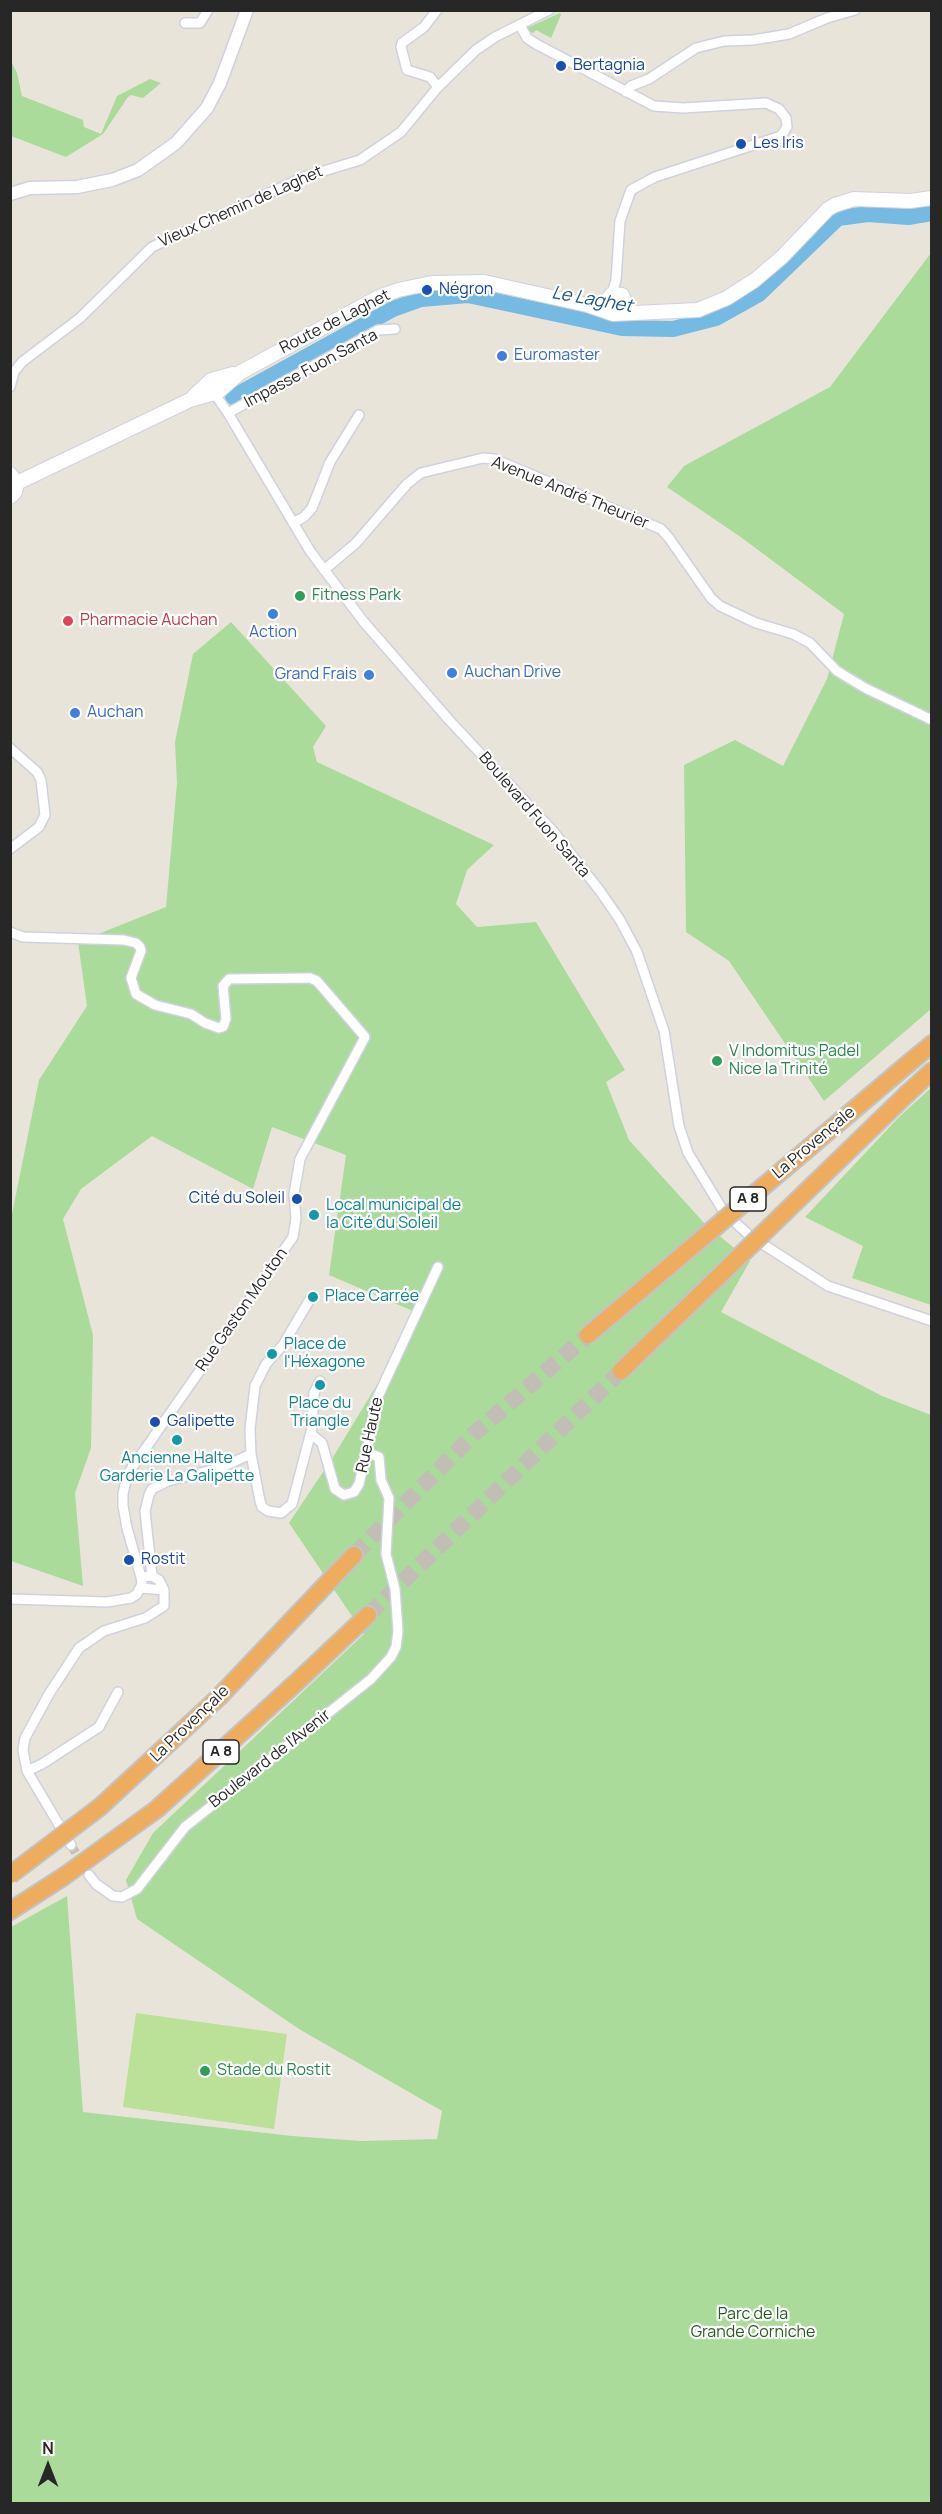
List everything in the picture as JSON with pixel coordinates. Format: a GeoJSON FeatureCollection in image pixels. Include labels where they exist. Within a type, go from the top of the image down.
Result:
{"type":"FeatureCollection","features":[{"type":"Feature","properties":{"kind":"highway","name":"La Provençale"},"geometry":{"type":"LineString","coordinates":[[588,1335],[932,1044]]}},
{"type":"Feature","properties":{"kind":"highway","name":"La Provençale"},"geometry":{"type":"LineString","coordinates":[[621,1371],[932,1071]]}},
{"type":"Feature","properties":{"kind":"highway","name":"La Provençale"},"geometry":{"type":"LineString","coordinates":[[10,1875],[99,1807],[219,1697],[354,1556]]}},
{"type":"Feature","properties":{"kind":"highway","name":"A 8"},"geometry":{"type":"LineString","coordinates":[[10,1911],[63,1877],[157,1809],[300,1680],[368,1615]]}},
{"type":"Feature","properties":{"kind":"main road","name":"Route de Laghet"},"geometry":{"type":"LineString","coordinates":[[14,479],[215,388],[379,297],[418,285],[451,281],[484,282],[576,302],[616,303],[657,312],[698,310],[735,294],[769,269],[828,209],[844,201],[865,199],[909,201],[932,198]]}},
{"type":"Feature","properties":{"kind":"main road"},"geometry":{"type":"LineString","coordinates":[[10,497],[15,492],[14,479]]}},
{"type":"Feature","properties":{"kind":"street"},"geometry":{"type":"LineString","coordinates":[[185,24],[200,23],[208,10]]}},
{"type":"Feature","properties":{"kind":"street"},"geometry":{"type":"LineString","coordinates":[[10,194],[30,188],[77,187],[112,180],[138,170],[176,143],[207,108],[229,61],[247,10]]}},
{"type":"Feature","properties":{"kind":"street"},"geometry":{"type":"LineString","coordinates":[[437,10],[424,27],[401,47],[407,70],[430,77],[438,87]]}},
{"type":"Feature","properties":{"kind":"street","name":"Vieux Chemin de Laghet"},"geometry":{"type":"LineString","coordinates":[[10,387],[14,372],[22,362],[80,318],[160,241],[318,171],[360,160],[400,132],[438,87],[476,50],[549,10]]}},
{"type":"Feature","properties":{"kind":"street"},"geometry":{"type":"LineString","coordinates":[[626,92],[631,86],[649,79],[696,48],[724,41],[753,40],[789,34],[827,18],[855,10]]}},
{"type":"Feature","properties":{"kind":"street"},"geometry":{"type":"LineString","coordinates":[[520,25],[527,38],[536,44],[661,108],[766,103],[786,118],[787,127],[780,136],[655,177],[630,189],[620,221],[616,303]]}},
{"type":"Feature","properties":{"kind":"street"},"geometry":{"type":"LineString","coordinates":[[509,30],[518,38],[536,44]]}},
{"type":"Feature","properties":{"kind":"street","name":"Impasse Fuon Santa"},"geometry":{"type":"LineString","coordinates":[[228,413],[378,330],[395,329]]}},
{"type":"Feature","properties":{"kind":"street","name":"Boulevard Fuon Santa"},"geometry":{"type":"LineString","coordinates":[[215,388],[293,523],[324,570],[363,621],[450,721],[553,831],[620,920],[637,952],[664,1031],[679,1126],[688,1153],[724,1212],[750,1236],[828,1286],[932,1321]]}},
{"type":"Feature","properties":{"kind":"street"},"geometry":{"type":"LineString","coordinates":[[293,523],[304,517],[312,508],[330,462],[359,415]]}},
{"type":"Feature","properties":{"kind":"street","name":"Avenue André Theurier"},"geometry":{"type":"LineString","coordinates":[[324,570],[356,543],[407,484],[421,473],[483,458],[494,459],[661,530],[711,598],[720,606],[756,623],[793,634],[810,643],[837,671],[865,688],[932,720]]}},
{"type":"Feature","properties":{"kind":"street"},"geometry":{"type":"LineString","coordinates":[[10,748],[37,772],[42,780],[45,815],[39,827],[10,849]]}},
{"type":"Feature","properties":{"kind":"street","name":"Rue Gaston Mouton"},"geometry":{"type":"LineString","coordinates":[[10,932],[23,936],[124,940],[136,943],[141,951],[131,978],[136,994],[155,1005],[191,1014],[219,1028],[223,1027],[226,1019],[223,986],[229,979],[310,978],[317,981],[365,1037],[300,1159],[294,1194],[296,1218],[293,1237],[128,1475],[123,1494],[124,1516],[141,1577],[141,1588]]}},
{"type":"Feature","properties":{"kind":"street","name":"Rue Haute"},"geometry":{"type":"LineString","coordinates":[[311,1434],[319,1438],[322,1443],[333,1484],[339,1493],[344,1495],[357,1490],[375,1403],[438,1267]]}},
{"type":"Feature","properties":{"kind":"street"},"geometry":{"type":"LineString","coordinates":[[310,1299],[283,1345],[266,1364],[255,1386],[250,1429],[251,1454],[262,1507],[274,1514],[281,1513],[292,1504],[311,1434],[314,1393],[320,1381]]}},
{"type":"Feature","properties":{"kind":"street","name":"Boulevard de l'Avenir"},"geometry":{"type":"LineString","coordinates":[[89,1875],[96,1884],[113,1896],[122,1897],[137,1889],[185,1827],[371,1679],[391,1657],[396,1647],[398,1631],[395,1589],[386,1554],[389,1498],[381,1480],[379,1457],[366,1452]]}},
{"type":"Feature","properties":{"kind":"street"},"geometry":{"type":"LineString","coordinates":[[152,1576],[145,1511],[152,1489],[168,1481],[235,1463],[251,1454]]}},
{"type":"Feature","properties":{"kind":"street"},"geometry":{"type":"LineString","coordinates":[[70,1845],[27,1771],[23,1750],[26,1738],[49,1694],[75,1653],[96,1635],[145,1618],[160,1610],[165,1601],[164,1590],[159,1580],[152,1576],[141,1577]]}},
{"type":"Feature","properties":{"kind":"street"},"geometry":{"type":"LineString","coordinates":[[10,1599],[107,1602],[131,1598],[141,1588],[164,1590]]}},
{"type":"Feature","properties":{"kind":"street"},"geometry":{"type":"LineString","coordinates":[[27,1771],[42,1764],[99,1727],[118,1692]]}},
{"type":"Feature","properties":{"kind":"green space"},"geometry":{"type":"Polygon","coordinates":[[[560,13],[551,38],[536,30],[533,33],[528,31],[527,28],[560,13]]]}},
{"type":"Feature","properties":{"kind":"green space"},"geometry":{"type":"Polygon","coordinates":[[[11,61],[17,73],[22,96],[83,120],[84,127],[101,134],[117,96],[150,79],[161,83],[143,98],[131,95],[128,97],[103,134],[66,157],[11,136],[11,61]]]}},
{"type":"Feature","properties":{"kind":"green space"},"geometry":{"type":"Polygon","coordinates":[[[931,253],[931,1009],[824,1101],[729,961],[686,932],[684,765],[735,740],[783,766],[827,679],[844,614],[742,538],[667,487],[684,466],[830,387],[931,253]]]}},
{"type":"Feature","properties":{"kind":"green space","name":"Parc de la Grande Corniche"},"geometry":{"type":"Polygon","coordinates":[[[231,622],[326,726],[313,747],[317,762],[494,845],[467,870],[456,904],[477,927],[536,922],[625,1070],[606,1082],[629,1140],[705,1224],[750,1261],[721,1312],[882,1396],[931,1415],[931,2503],[11,2503],[11,1927],[67,1896],[83,2112],[292,2136],[361,2141],[437,2139],[442,2111],[299,2029],[137,1919],[126,1880],[153,1833],[364,1634],[289,1523],[333,1457],[420,1314],[329,1275],[346,1155],[272,1127],[253,1189],[152,1136],[81,1189],[63,1219],[93,1335],[91,1448],[75,1493],[83,1586],[11,1561],[11,1219],[39,1080],[87,1006],[78,942],[166,907],[177,783],[175,742],[193,654],[231,622]]]}},
{"type":"Feature","properties":{"kind":"green space"},"geometry":{"type":"Polygon","coordinates":[[[931,1088],[931,1305],[852,1278],[863,1246],[805,1217],[900,1116],[931,1088]]]}},
{"type":"Feature","properties":{"kind":"green space","name":"Stade du Rostit"},"geometry":{"type":"Polygon","coordinates":[[[136,2013],[287,2034],[274,2129],[123,2107],[136,2013]]]}},
{"type":"Feature","properties":{"kind":"waterway","name":"Le Laghet"},"geometry":{"type":"LineString","coordinates":[[233,397],[393,309],[421,299],[468,295],[622,328],[673,329],[716,318],[759,294],[838,218],[868,214],[908,217],[932,213]]}},
{"type":"Feature","properties":{"kind":"tunnel"},"geometry":{"type":"LineString","coordinates":[[354,1555],[475,1433],[588,1335]]}},
{"type":"Feature","properties":{"kind":"tunnel"},"geometry":{"type":"LineString","coordinates":[[368,1615],[621,1371]]}},
{"type":"Feature","properties":{"kind":"tunnel"},"geometry":{"type":"LineString","coordinates":[[71,1845],[89,1875]]}},
{"type":"Feature","properties":{"kind":"place","name":"Bertagnia"},"geometry":{"type":"Point","coordinates":[561,66]}},
{"type":"Feature","properties":{"kind":"place","name":"Les Iris"},"geometry":{"type":"Point","coordinates":[741,144]}},
{"type":"Feature","properties":{"kind":"place","name":"Négron"},"geometry":{"type":"Point","coordinates":[427,290]}},
{"type":"Feature","properties":{"kind":"place","name":"Euromaster"},"geometry":{"type":"Point","coordinates":[502,356]}},
{"type":"Feature","properties":{"kind":"place","name":"Fitness Park"},"geometry":{"type":"Point","coordinates":[300,596]}},
{"type":"Feature","properties":{"kind":"place","name":"Action"},"geometry":{"type":"Point","coordinates":[273,614]}},
{"type":"Feature","properties":{"kind":"place","name":"Pharmacie Auchan"},"geometry":{"type":"Point","coordinates":[68,621]}},
{"type":"Feature","properties":{"kind":"place","name":"Auchan Drive"},"geometry":{"type":"Point","coordinates":[452,673]}},
{"type":"Feature","properties":{"kind":"place","name":"Grand Frais"},"geometry":{"type":"Point","coordinates":[369,675]}},
{"type":"Feature","properties":{"kind":"place","name":"Auchan"},"geometry":{"type":"Point","coordinates":[75,713]}},
{"type":"Feature","properties":{"kind":"place","name":"V Indomitus Padel Nice la Trinité"},"geometry":{"type":"Point","coordinates":[717,1061]}},
{"type":"Feature","properties":{"kind":"place","name":"Cité du Soleil"},"geometry":{"type":"Point","coordinates":[297,1199]}},
{"type":"Feature","properties":{"kind":"place","name":"Local municipal de la Cité du Soleil"},"geometry":{"type":"Point","coordinates":[314,1215]}},
{"type":"Feature","properties":{"kind":"place","name":"Place Carrée"},"geometry":{"type":"Point","coordinates":[313,1297]}},
{"type":"Feature","properties":{"kind":"place","name":"Place de l'Héxagone"},"geometry":{"type":"Point","coordinates":[272,1354]}},
{"type":"Feature","properties":{"kind":"place","name":"Place du Triangle"},"geometry":{"type":"Point","coordinates":[320,1385]}},
{"type":"Feature","properties":{"kind":"place","name":"Galipette"},"geometry":{"type":"Point","coordinates":[155,1422]}},
{"type":"Feature","properties":{"kind":"place","name":"Ancienne Halte Garderie La Galipette"},"geometry":{"type":"Point","coordinates":[177,1440]}},
{"type":"Feature","properties":{"kind":"place","name":"Rostit"},"geometry":{"type":"Point","coordinates":[129,1560]}},
{"type":"Feature","properties":{"kind":"place","name":"Stade du Rostit"},"geometry":{"type":"Point","coordinates":[205,2071]}}]}
